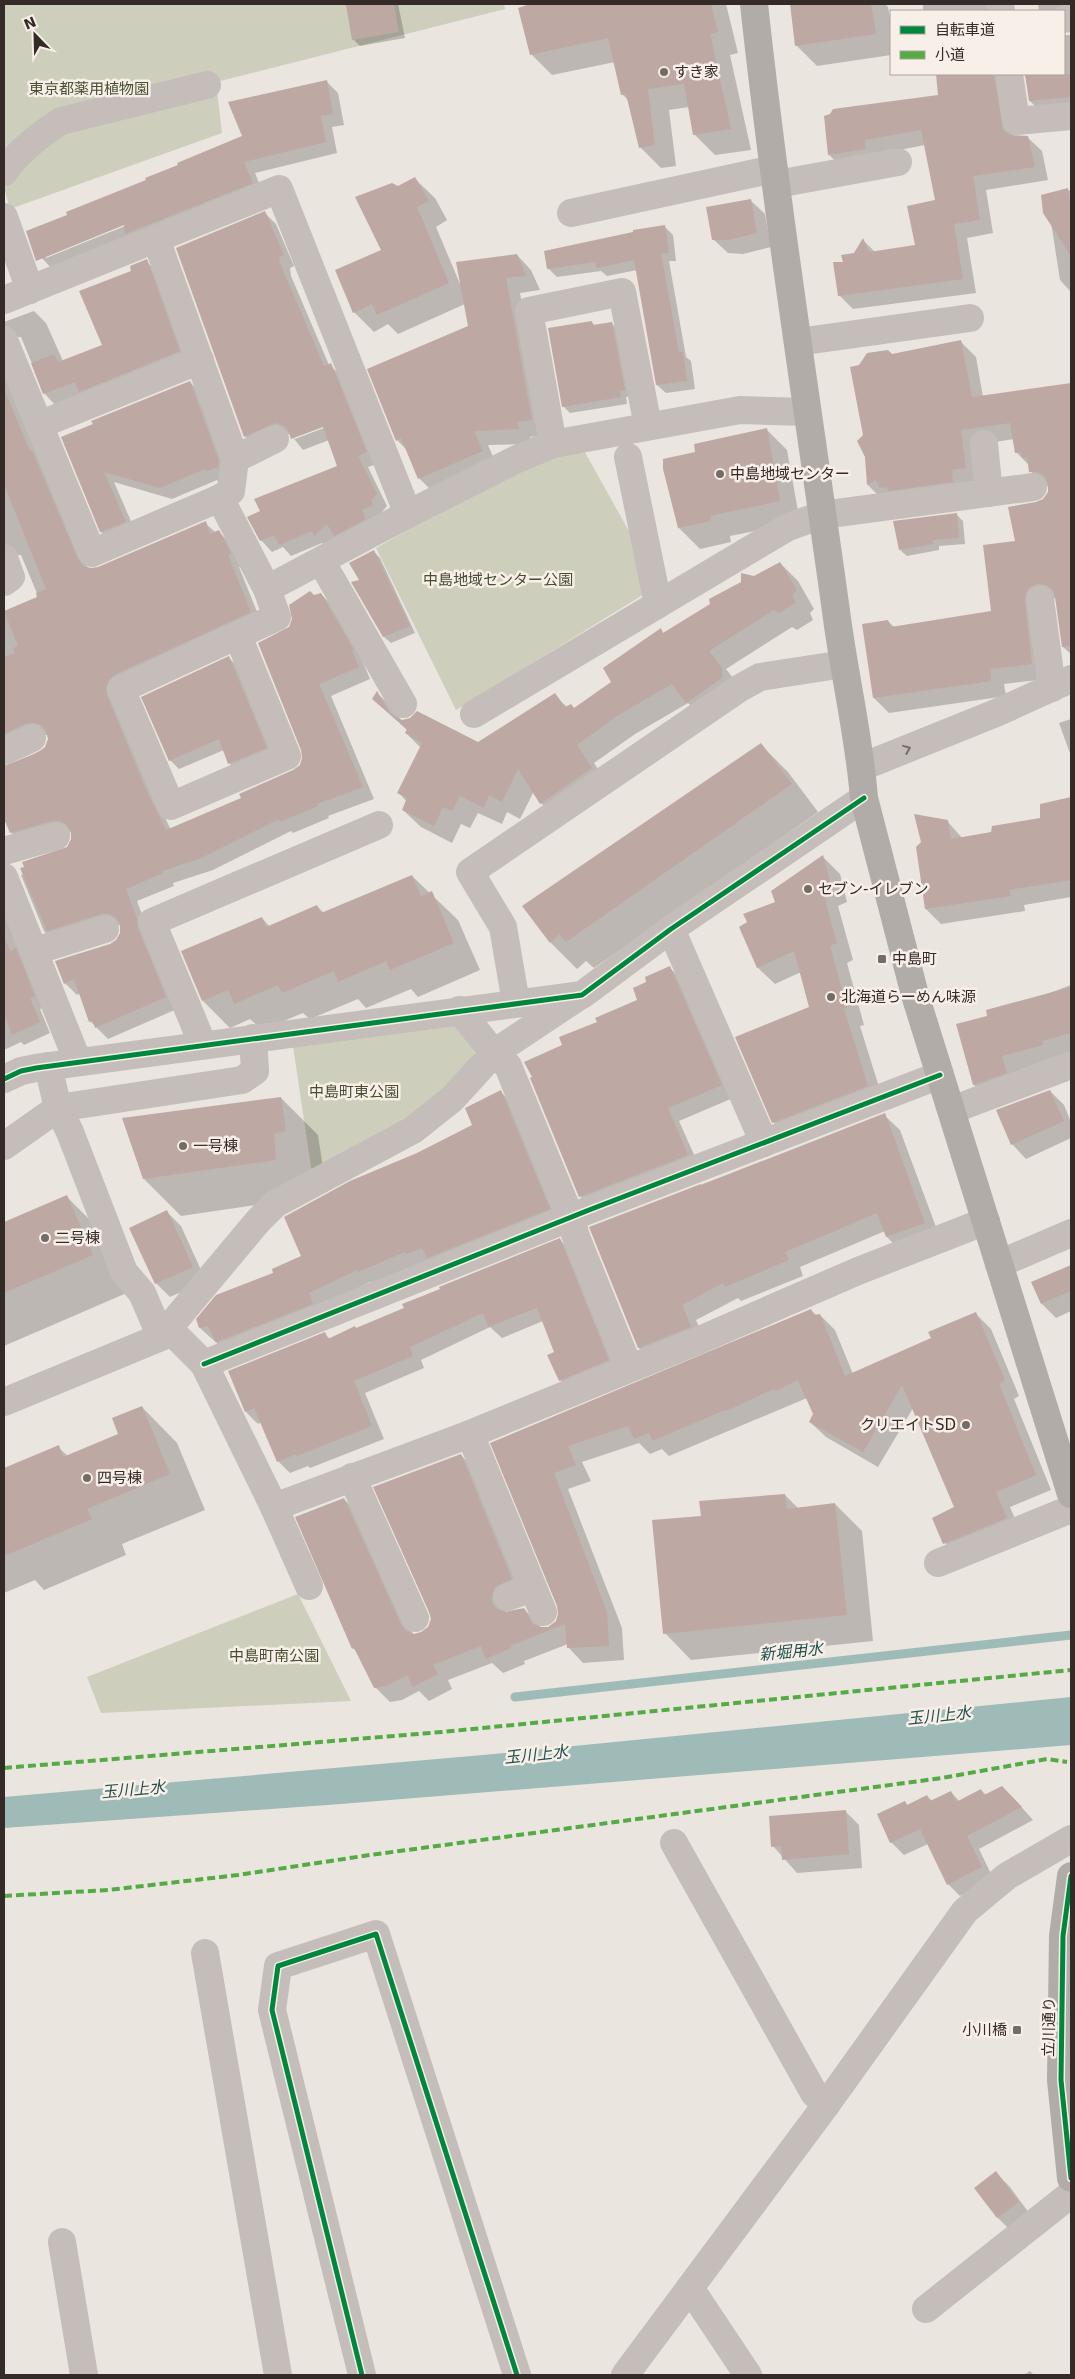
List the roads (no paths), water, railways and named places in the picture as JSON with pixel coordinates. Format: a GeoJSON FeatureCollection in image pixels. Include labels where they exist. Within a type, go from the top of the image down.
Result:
{"type":"FeatureCollection","features":[{"type":"Feature","properties":{"kind":"main road"},"geometry":{"type":"LineString","coordinates":[[754,4],[807,412],[844,664],[862,767],[864,798],[915,995],[1071,1494]]}},
{"type":"Feature","properties":{"kind":"main road","name":"立川通り"},"geometry":{"type":"LineString","coordinates":[[1071,1876],[1063,1936],[1061,2080],[1071,2178]]}},
{"type":"Feature","properties":{"kind":"street"},"geometry":{"type":"LineString","coordinates":[[1009,75],[1016,121],[1071,116]]}},
{"type":"Feature","properties":{"kind":"street"},"geometry":{"type":"LineString","coordinates":[[4,172],[12,161],[40,134],[60,121],[207,85]]}},
{"type":"Feature","properties":{"kind":"street"},"geometry":{"type":"LineString","coordinates":[[571,213],[776,177],[898,162]]}},
{"type":"Feature","properties":{"kind":"street"},"geometry":{"type":"LineString","coordinates":[[4,300],[279,189],[408,514]]}},
{"type":"Feature","properties":{"kind":"street"},"geometry":{"type":"LineString","coordinates":[[4,218],[30,290]]}},
{"type":"Feature","properties":{"kind":"street"},"geometry":{"type":"LineString","coordinates":[[4,340],[92,552],[220,498],[231,491],[235,459],[156,239]]}},
{"type":"Feature","properties":{"kind":"street"},"geometry":{"type":"LineString","coordinates":[[553,444],[529,311],[622,292],[648,426]]}},
{"type":"Feature","properties":{"kind":"street"},"geometry":{"type":"LineString","coordinates":[[798,342],[970,318]]}},
{"type":"Feature","properties":{"kind":"street"},"geometry":{"type":"LineString","coordinates":[[39,425],[200,360]]}},
{"type":"Feature","properties":{"kind":"street"},"geometry":{"type":"LineString","coordinates":[[267,589],[517,458],[553,444],[740,410],[807,412]]}},
{"type":"Feature","properties":{"kind":"street"},"geometry":{"type":"LineString","coordinates":[[235,459],[275,440]]}},
{"type":"Feature","properties":{"kind":"street"},"geometry":{"type":"LineString","coordinates":[[984,444],[990,493]]}},
{"type":"Feature","properties":{"kind":"street"},"geometry":{"type":"LineString","coordinates":[[628,457],[658,604]]}},
{"type":"Feature","properties":{"kind":"street"},"geometry":{"type":"LineString","coordinates":[[474,714],[788,527],[822,515],[1033,488]]}},
{"type":"Feature","properties":{"kind":"street"},"geometry":{"type":"LineString","coordinates":[[220,498],[267,589],[277,617],[122,689],[171,806],[287,756],[238,636]]}},
{"type":"Feature","properties":{"kind":"street"},"geometry":{"type":"LineString","coordinates":[[4,558],[11,577],[4,582]]}},
{"type":"Feature","properties":{"kind":"street"},"geometry":{"type":"LineString","coordinates":[[322,560],[403,704]]}},
{"type":"Feature","properties":{"kind":"street"},"geometry":{"type":"LineString","coordinates":[[862,767],[996,713],[1061,684],[1040,599]]}},
{"type":"Feature","properties":{"kind":"street"},"geometry":{"type":"LineString","coordinates":[[516,1003],[503,927],[470,872],[732,693],[760,677],[844,664]]}},
{"type":"Feature","properties":{"kind":"street"},"geometry":{"type":"LineString","coordinates":[[4,750],[32,738]]}},
{"type":"Feature","properties":{"kind":"street"},"geometry":{"type":"LineString","coordinates":[[4,1402],[164,1332],[275,1204],[412,1130],[452,1099],[494,1053],[582,995],[671,928],[864,798]]}},
{"type":"Feature","properties":{"kind":"street"},"geometry":{"type":"LineString","coordinates":[[203,1045],[152,922],[379,825]]}},
{"type":"Feature","properties":{"kind":"street"},"geometry":{"type":"LineString","coordinates":[[4,851],[56,836]]}},
{"type":"Feature","properties":{"kind":"street"},"geometry":{"type":"LineString","coordinates":[[4,877],[78,1062]]}},
{"type":"Feature","properties":{"kind":"street"},"geometry":{"type":"LineString","coordinates":[[671,928],[764,1143]]}},
{"type":"Feature","properties":{"kind":"street"},"geometry":{"type":"LineString","coordinates":[[35,951],[105,929]]}},
{"type":"Feature","properties":{"kind":"street"},"geometry":{"type":"LineString","coordinates":[[4,1079],[21,1071],[48,1066],[582,995]]}},
{"type":"Feature","properties":{"kind":"street"},"geometry":{"type":"LineString","coordinates":[[459,1010],[494,1053],[508,1066],[572,1219],[576,1237],[629,1368]]}},
{"type":"Feature","properties":{"kind":"street"},"geometry":{"type":"LineString","coordinates":[[4,1146],[58,1108],[242,1080],[255,1071],[253,1038]]}},
{"type":"Feature","properties":{"kind":"street"},"geometry":{"type":"LineString","coordinates":[[952,1110],[1071,1065]]}},
{"type":"Feature","properties":{"kind":"street"},"geometry":{"type":"LineString","coordinates":[[48,1066],[58,1108],[70,1132],[124,1272],[142,1293],[164,1332],[204,1364],[274,1507],[309,1586]]}},
{"type":"Feature","properties":{"kind":"street"},"geometry":{"type":"LineString","coordinates":[[204,1364],[940,1075]]}},
{"type":"Feature","properties":{"kind":"street"},"geometry":{"type":"LineString","coordinates":[[274,1507],[470,1434],[702,1339],[858,1271],[986,1221]]}},
{"type":"Feature","properties":{"kind":"street"},"geometry":{"type":"LineString","coordinates":[[999,1264],[1071,1232]]}},
{"type":"Feature","properties":{"kind":"street"},"geometry":{"type":"LineString","coordinates":[[470,1434],[543,1612]]}},
{"type":"Feature","properties":{"kind":"street"},"geometry":{"type":"LineString","coordinates":[[352,1477],[415,1618]]}},
{"type":"Feature","properties":{"kind":"street"},"geometry":{"type":"LineString","coordinates":[[938,1563],[1071,1509]]}},
{"type":"Feature","properties":{"kind":"street"},"geometry":{"type":"LineString","coordinates":[[507,1597],[533,1588]]}},
{"type":"Feature","properties":{"kind":"street"},"geometry":{"type":"LineString","coordinates":[[625,2375],[826,2105],[965,1910],[1007,1876],[1071,1840]]}},
{"type":"Feature","properties":{"kind":"street"},"geometry":{"type":"LineString","coordinates":[[674,1843],[814,2093],[826,2105]]}},
{"type":"Feature","properties":{"kind":"street"},"geometry":{"type":"LineString","coordinates":[[362,2375],[272,2010],[278,1966],[376,1934],[517,2375]]}},
{"type":"Feature","properties":{"kind":"street"},"geometry":{"type":"LineString","coordinates":[[205,1953],[278,2375]]}},
{"type":"Feature","properties":{"kind":"street"},"geometry":{"type":"LineString","coordinates":[[926,2309],[1071,2194]]}},
{"type":"Feature","properties":{"kind":"street"},"geometry":{"type":"LineString","coordinates":[[62,2242],[84,2375]]}},
{"type":"Feature","properties":{"kind":"street"},"geometry":{"type":"LineString","coordinates":[[690,2288],[748,2375]]}},
{"type":"Feature","properties":{"kind":"water","name":"玉川上水"},"geometry":{"type":"Polygon","coordinates":[[[1071,1697],[1071,1745],[341,1804],[4,1828],[4,1797],[494,1754],[1071,1697]]]}},
{"type":"Feature","properties":{"kind":"waterway","name":"新堀用水"},"geometry":{"type":"LineString","coordinates":[[515,1697],[1071,1635]]}},
{"type":"Feature","properties":{"kind":"place","name":"すき家"},"geometry":{"type":"Point","coordinates":[664,72]}},
{"type":"Feature","properties":{"kind":"place","name":"中島地域センター"},"geometry":{"type":"Point","coordinates":[720,474]}},
{"type":"Feature","properties":{"kind":"place","name":"セブン-イレブン"},"geometry":{"type":"Point","coordinates":[808,889]}},
{"type":"Feature","properties":{"kind":"place","name":"中島町"},"geometry":{"type":"Point","coordinates":[882,959]}},
{"type":"Feature","properties":{"kind":"place","name":"北海道らーめん味源"},"geometry":{"type":"Point","coordinates":[831,997]}},
{"type":"Feature","properties":{"kind":"place","name":"一号棟"},"geometry":{"type":"Point","coordinates":[183,1146]}},
{"type":"Feature","properties":{"kind":"place","name":"二号棟"},"geometry":{"type":"Point","coordinates":[45,1238]}},
{"type":"Feature","properties":{"kind":"place","name":"クリエイトSD"},"geometry":{"type":"Point","coordinates":[966,1425]}},
{"type":"Feature","properties":{"kind":"place","name":"四号棟"},"geometry":{"type":"Point","coordinates":[87,1478]}},
{"type":"Feature","properties":{"kind":"place","name":"小川橋"},"geometry":{"type":"Point","coordinates":[1017,2030]}},
{"type":"Feature","properties":{"kind":"park label","name":"東京都薬用植物園"},"geometry":{"type":"Point","coordinates":[89,89]}},
{"type":"Feature","properties":{"kind":"park label","name":"中島地域センター公園"},"geometry":{"type":"Point","coordinates":[498,580]}},
{"type":"Feature","properties":{"kind":"park label","name":"中島町東公園"},"geometry":{"type":"Point","coordinates":[354,1092]}},
{"type":"Feature","properties":{"kind":"park label","name":"中島町南公園"},"geometry":{"type":"Point","coordinates":[274,1656]}}]}
